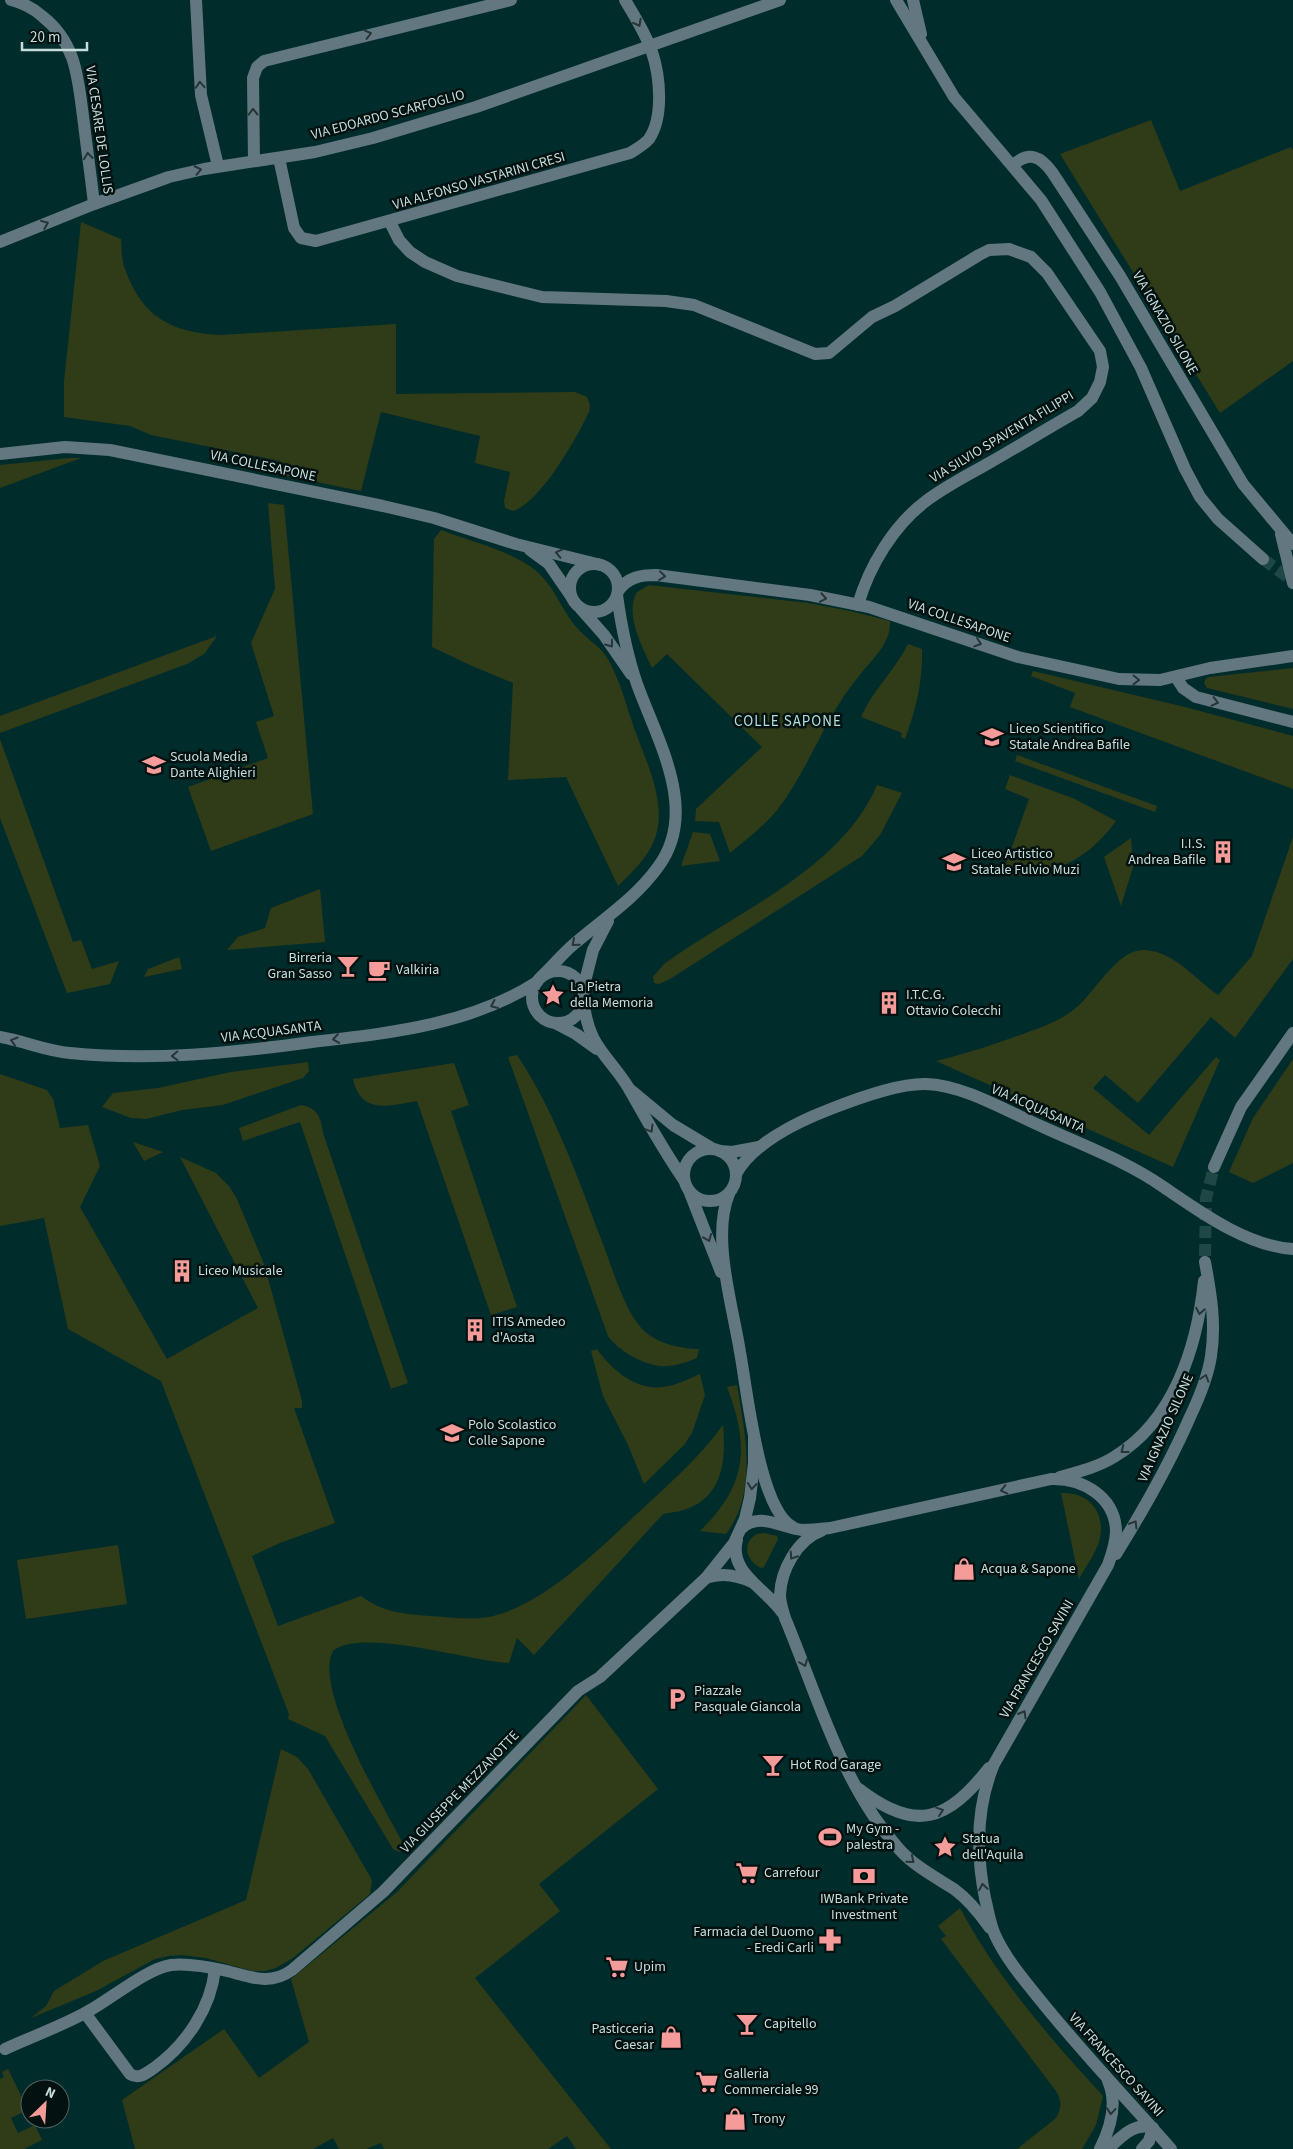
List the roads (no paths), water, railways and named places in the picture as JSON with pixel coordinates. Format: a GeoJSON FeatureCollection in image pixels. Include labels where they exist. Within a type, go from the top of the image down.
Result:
{"type":"FeatureCollection","features":[{"type":"Feature","properties":{"kind":"street","name":"VIA CESARE DE LOLLIS"},"geometry":{"type":"LineString","coordinates":[[11,0],[32,9],[52,24],[64,38],[72,54],[78,78],[94,204]]}},
{"type":"Feature","properties":{"kind":"street"},"geometry":{"type":"LineString","coordinates":[[196,0],[201,95],[218,166]]}},
{"type":"Feature","properties":{"kind":"street"},"geometry":{"type":"LineString","coordinates":[[254,161],[253,78],[257,67],[264,61],[511,0]]}},
{"type":"Feature","properties":{"kind":"street","name":"VIA ALFONSO VASTARINI CRESI"},"geometry":{"type":"LineString","coordinates":[[279,158],[294,228],[302,238],[325,240],[619,157],[639,148],[648,141],[652,134],[658,108],[657,76],[650,46],[625,0]]}},
{"type":"Feature","properties":{"kind":"street","name":"VIA EDOARDO SCARFOGLIO"},"geometry":{"type":"LineString","coordinates":[[0,242],[94,204],[169,177],[218,166],[279,158],[346,145],[448,116],[780,0]]}},
{"type":"Feature","properties":{"kind":"street"},"geometry":{"type":"LineString","coordinates":[[896,0],[954,97],[980,130],[1013,165],[1056,220],[1116,319],[1142,368],[1185,469],[1200,497],[1218,519],[1262,559]]}},
{"type":"Feature","properties":{"kind":"street"},"geometry":{"type":"LineString","coordinates":[[913,0],[925,46]]}},
{"type":"Feature","properties":{"kind":"street","name":"VIA IGNAZIO SILONE"},"geometry":{"type":"LineString","coordinates":[[1013,165],[1024,157],[1030,156],[1043,162],[1052,172],[1120,276],[1238,476],[1293,544]]}},
{"type":"Feature","properties":{"kind":"street","name":"VIA SILVIO SPAVENTA FILIPPI"},"geometry":{"type":"LineString","coordinates":[[390,222],[399,240],[410,252],[425,262],[457,276],[542,297],[680,302],[702,308],[815,354],[822,355],[835,349],[854,330],[872,317],[896,306],[978,255],[999,249],[1020,252],[1031,257],[1047,272],[1100,351],[1103,367],[1098,389],[1092,398],[1078,411],[939,492],[914,511],[893,535],[873,566],[866,578],[858,604]]}},
{"type":"Feature","properties":{"kind":"street","name":"VIA COLLESAPONE"},"geometry":{"type":"LineString","coordinates":[[0,454],[76,447],[110,450],[383,506],[434,518],[516,544],[601,565]]}},
{"type":"Feature","properties":{"kind":"street","name":"VIA IGNAZIO SILONE"},"geometry":{"type":"LineString","coordinates":[[1279,529],[1293,583]]}},
{"type":"Feature","properties":{"kind":"street","name":"VIA COLLESAPONE"},"geometry":{"type":"LineString","coordinates":[[516,544],[545,560],[556,572],[576,603],[604,636],[637,683]]}},
{"type":"Feature","properties":{"kind":"street"},"geometry":{"type":"LineString","coordinates":[[601,1053],[576,1034],[544,1020],[534,1008],[532,992],[540,979],[572,946],[612,915],[648,880],[661,864],[670,844],[675,825],[676,806],[666,761],[637,683],[625,638],[618,593],[614,574],[608,568],[601,565],[589,565],[576,573],[570,587],[576,603],[588,611],[600,612],[611,606],[618,593]]}},
{"type":"Feature","properties":{"kind":"street","name":"VIA COLLESAPONE"},"geometry":{"type":"LineString","coordinates":[[618,593],[631,579],[656,575],[858,604],[1018,657],[1080,672],[1129,680],[1160,680],[1210,668],[1293,656]]}},
{"type":"Feature","properties":{"kind":"street"},"geometry":{"type":"LineString","coordinates":[[1176,677],[1183,688],[1196,697],[1293,722]]}},
{"type":"Feature","properties":{"kind":"street"},"geometry":{"type":"LineString","coordinates":[[612,915],[592,950],[584,989],[584,1003],[590,1033],[601,1053],[627,1086],[647,1124],[684,1180],[690,1193],[700,1200],[709,1202],[718,1200],[728,1194],[734,1185],[736,1174],[733,1162],[717,1150],[673,1125],[627,1086]]}},
{"type":"Feature","properties":{"kind":"street"},"geometry":{"type":"LineString","coordinates":[[540,979],[552,972],[566,972],[576,977],[584,989]]}},
{"type":"Feature","properties":{"kind":"street","name":"VIA ACQUASANTA"},"geometry":{"type":"LineString","coordinates":[[0,1037],[46,1049],[86,1054],[172,1056],[246,1051],[436,1024],[496,1004],[540,979]]}},
{"type":"Feature","properties":{"kind":"street"},"geometry":{"type":"LineString","coordinates":[[554,1023],[565,1023],[572,1020],[580,1013],[584,1003]]}},
{"type":"Feature","properties":{"kind":"street"},"geometry":{"type":"LineString","coordinates":[[1214,1167],[1241,1107],[1293,1033]]}},
{"type":"Feature","properties":{"kind":"street","name":"VIA ACQUASANTA"},"geometry":{"type":"LineString","coordinates":[[736,1174],[750,1156],[762,1146],[798,1123],[832,1108],[906,1086],[924,1084],[942,1086],[978,1098],[1125,1165],[1245,1236],[1276,1246],[1293,1249]]}},
{"type":"Feature","properties":{"kind":"street","name":"VIA ACQUASANTA"},"geometry":{"type":"LineString","coordinates":[[717,1150],[738,1152],[762,1146]]}},
{"type":"Feature","properties":{"kind":"street"},"geometry":{"type":"LineString","coordinates":[[684,1180],[685,1166],[692,1155],[700,1150],[717,1150]]}},
{"type":"Feature","properties":{"kind":"street","name":"VIA GIUSEPPE MEZZANOTTE"},"geometry":{"type":"LineString","coordinates":[[690,1193],[727,1286]]}},
{"type":"Feature","properties":{"kind":"street","name":"VIA GIUSEPPE MEZZANOTTE"},"geometry":{"type":"LineString","coordinates":[[728,1194],[724,1207],[723,1230],[727,1286],[754,1437],[777,1509],[784,1521],[795,1528]]}},
{"type":"Feature","properties":{"kind":"street","name":"VIA IGNAZIO SILONE"},"geometry":{"type":"LineString","coordinates":[[1052,1479],[1091,1468],[1112,1459],[1131,1445],[1157,1416],[1177,1383],[1192,1348],[1200,1307],[1205,1259],[1213,1328],[1211,1358],[1204,1382],[1163,1476],[1108,1565]]}},
{"type":"Feature","properties":{"kind":"street","name":"VIA GIUSEPPE MEZZANOTTE"},"geometry":{"type":"LineString","coordinates":[[5,2049],[85,2013],[160,1968],[179,1965],[215,1968],[262,1980],[274,1979],[288,1972],[383,1892],[578,1690],[600,1677],[706,1578],[723,1559],[739,1533],[749,1507],[752,1488],[754,1437]]}},
{"type":"Feature","properties":{"kind":"street","name":"VIA FRANCESCO SAVINI"},"geometry":{"type":"LineString","coordinates":[[739,1533],[751,1522],[760,1520],[795,1528],[830,1528],[1052,1479],[1067,1479],[1080,1483],[1093,1490],[1107,1504],[1114,1520],[1116,1533],[1108,1565],[998,1756],[985,1792],[978,1839],[983,1885],[994,1934],[1017,1971],[1102,2073],[1172,2149]]}},
{"type":"Feature","properties":{"kind":"street"},"geometry":{"type":"LineString","coordinates":[[830,1528],[814,1533],[788,1563],[782,1581],[780,1597],[786,1618],[851,1780],[867,1808],[899,1849],[913,1862],[964,1897],[994,1934]]}},
{"type":"Feature","properties":{"kind":"street"},"geometry":{"type":"LineString","coordinates":[[739,1533],[735,1548],[740,1568],[775,1603],[786,1618]]}},
{"type":"Feature","properties":{"kind":"street"},"geometry":{"type":"LineString","coordinates":[[706,1578],[730,1575],[741,1577],[757,1585]]}},
{"type":"Feature","properties":{"kind":"street"},"geometry":{"type":"LineString","coordinates":[[851,1780],[867,1796],[895,1812],[910,1816],[927,1815],[944,1811],[957,1803],[980,1780],[998,1756]]}},
{"type":"Feature","properties":{"kind":"street"},"geometry":{"type":"LineString","coordinates":[[85,2013],[128,2072],[134,2076],[140,2076],[168,2058],[183,2042],[209,1994],[215,1968]]}},
{"type":"Feature","properties":{"kind":"street"},"geometry":{"type":"LineString","coordinates":[[1100,2149],[1109,2127],[1112,2106],[1111,2090],[1102,2073]]}},
{"type":"Feature","properties":{"kind":"street"},"geometry":{"type":"LineString","coordinates":[[1108,2149],[1134,2128],[1142,2126],[1153,2128],[1149,2140],[1142,2149]]}},
{"type":"Feature","properties":{"kind":"tunnel"},"geometry":{"type":"LineString","coordinates":[[1263,559],[1293,581]]}},
{"type":"Feature","properties":{"kind":"tunnel"},"geometry":{"type":"LineString","coordinates":[[1205,1256],[1206,1198],[1214,1167]]}},
{"type":"Feature","properties":{"kind":"place","name":"Liceo Scientifico Statale Andrea Bafile"},"geometry":{"type":"Point","coordinates":[992,737]}},
{"type":"Feature","properties":{"kind":"place","name":"Scuola Media Dante Alighieri"},"geometry":{"type":"Point","coordinates":[154,765]}},
{"type":"Feature","properties":{"kind":"place","name":"I.I.S. Andrea Bafile"},"geometry":{"type":"Point","coordinates":[1223,852]}},
{"type":"Feature","properties":{"kind":"place","name":"Liceo Artistico Statale Fulvio Muzi"},"geometry":{"type":"Point","coordinates":[954,862]}},
{"type":"Feature","properties":{"kind":"place","name":"Birreria Gran Sasso"},"geometry":{"type":"Point","coordinates":[348,966]}},
{"type":"Feature","properties":{"kind":"place","name":"Valkiria"},"geometry":{"type":"Point","coordinates":[379,970]}},
{"type":"Feature","properties":{"kind":"place","name":"La Pietra della Memoria"},"geometry":{"type":"Point","coordinates":[553,995]}},
{"type":"Feature","properties":{"kind":"place","name":"I.T.C.G. Ottavio Colecchi"},"geometry":{"type":"Point","coordinates":[889,1003]}},
{"type":"Feature","properties":{"kind":"place","name":"Liceo Musicale"},"geometry":{"type":"Point","coordinates":[182,1271]}},
{"type":"Feature","properties":{"kind":"place","name":"ITIS Amedeo d'Aosta"},"geometry":{"type":"Point","coordinates":[475,1330]}},
{"type":"Feature","properties":{"kind":"place","name":"Polo Scolastico Colle Sapone"},"geometry":{"type":"Point","coordinates":[452,1433]}},
{"type":"Feature","properties":{"kind":"place","name":"Acqua & Sapone"},"geometry":{"type":"Point","coordinates":[964,1569]}},
{"type":"Feature","properties":{"kind":"place","name":"Piazzale Pasquale Giancola"},"geometry":{"type":"Point","coordinates":[677,1699]}},
{"type":"Feature","properties":{"kind":"place","name":"Hot Rod Garage"},"geometry":{"type":"Point","coordinates":[773,1765]}},
{"type":"Feature","properties":{"kind":"place","name":"My Gym - palestra"},"geometry":{"type":"Point","coordinates":[830,1837]}},
{"type":"Feature","properties":{"kind":"place","name":"Statua dell'Aquila"},"geometry":{"type":"Point","coordinates":[945,1847]}},
{"type":"Feature","properties":{"kind":"place","name":"Carrefour"},"geometry":{"type":"Point","coordinates":[747,1873]}},
{"type":"Feature","properties":{"kind":"place","name":"IWBank Private Investment"},"geometry":{"type":"Point","coordinates":[864,1876]}},
{"type":"Feature","properties":{"kind":"place","name":"Farmacia del Duomo - Eredi Carli"},"geometry":{"type":"Point","coordinates":[830,1940]}},
{"type":"Feature","properties":{"kind":"place","name":"Upim"},"geometry":{"type":"Point","coordinates":[617,1967]}},
{"type":"Feature","properties":{"kind":"place","name":"Capitello"},"geometry":{"type":"Point","coordinates":[747,2024]}},
{"type":"Feature","properties":{"kind":"place","name":"Pasticceria Caesar"},"geometry":{"type":"Point","coordinates":[671,2037]}},
{"type":"Feature","properties":{"kind":"place","name":"Galleria Commerciale 99"},"geometry":{"type":"Point","coordinates":[707,2082]}},
{"type":"Feature","properties":{"kind":"place","name":"Trony"},"geometry":{"type":"Point","coordinates":[735,2119]}},
{"type":"Feature","properties":{"kind":"district","name":"COLLE SAPONE"},"geometry":{"type":"Point","coordinates":[788,721]}}]}
